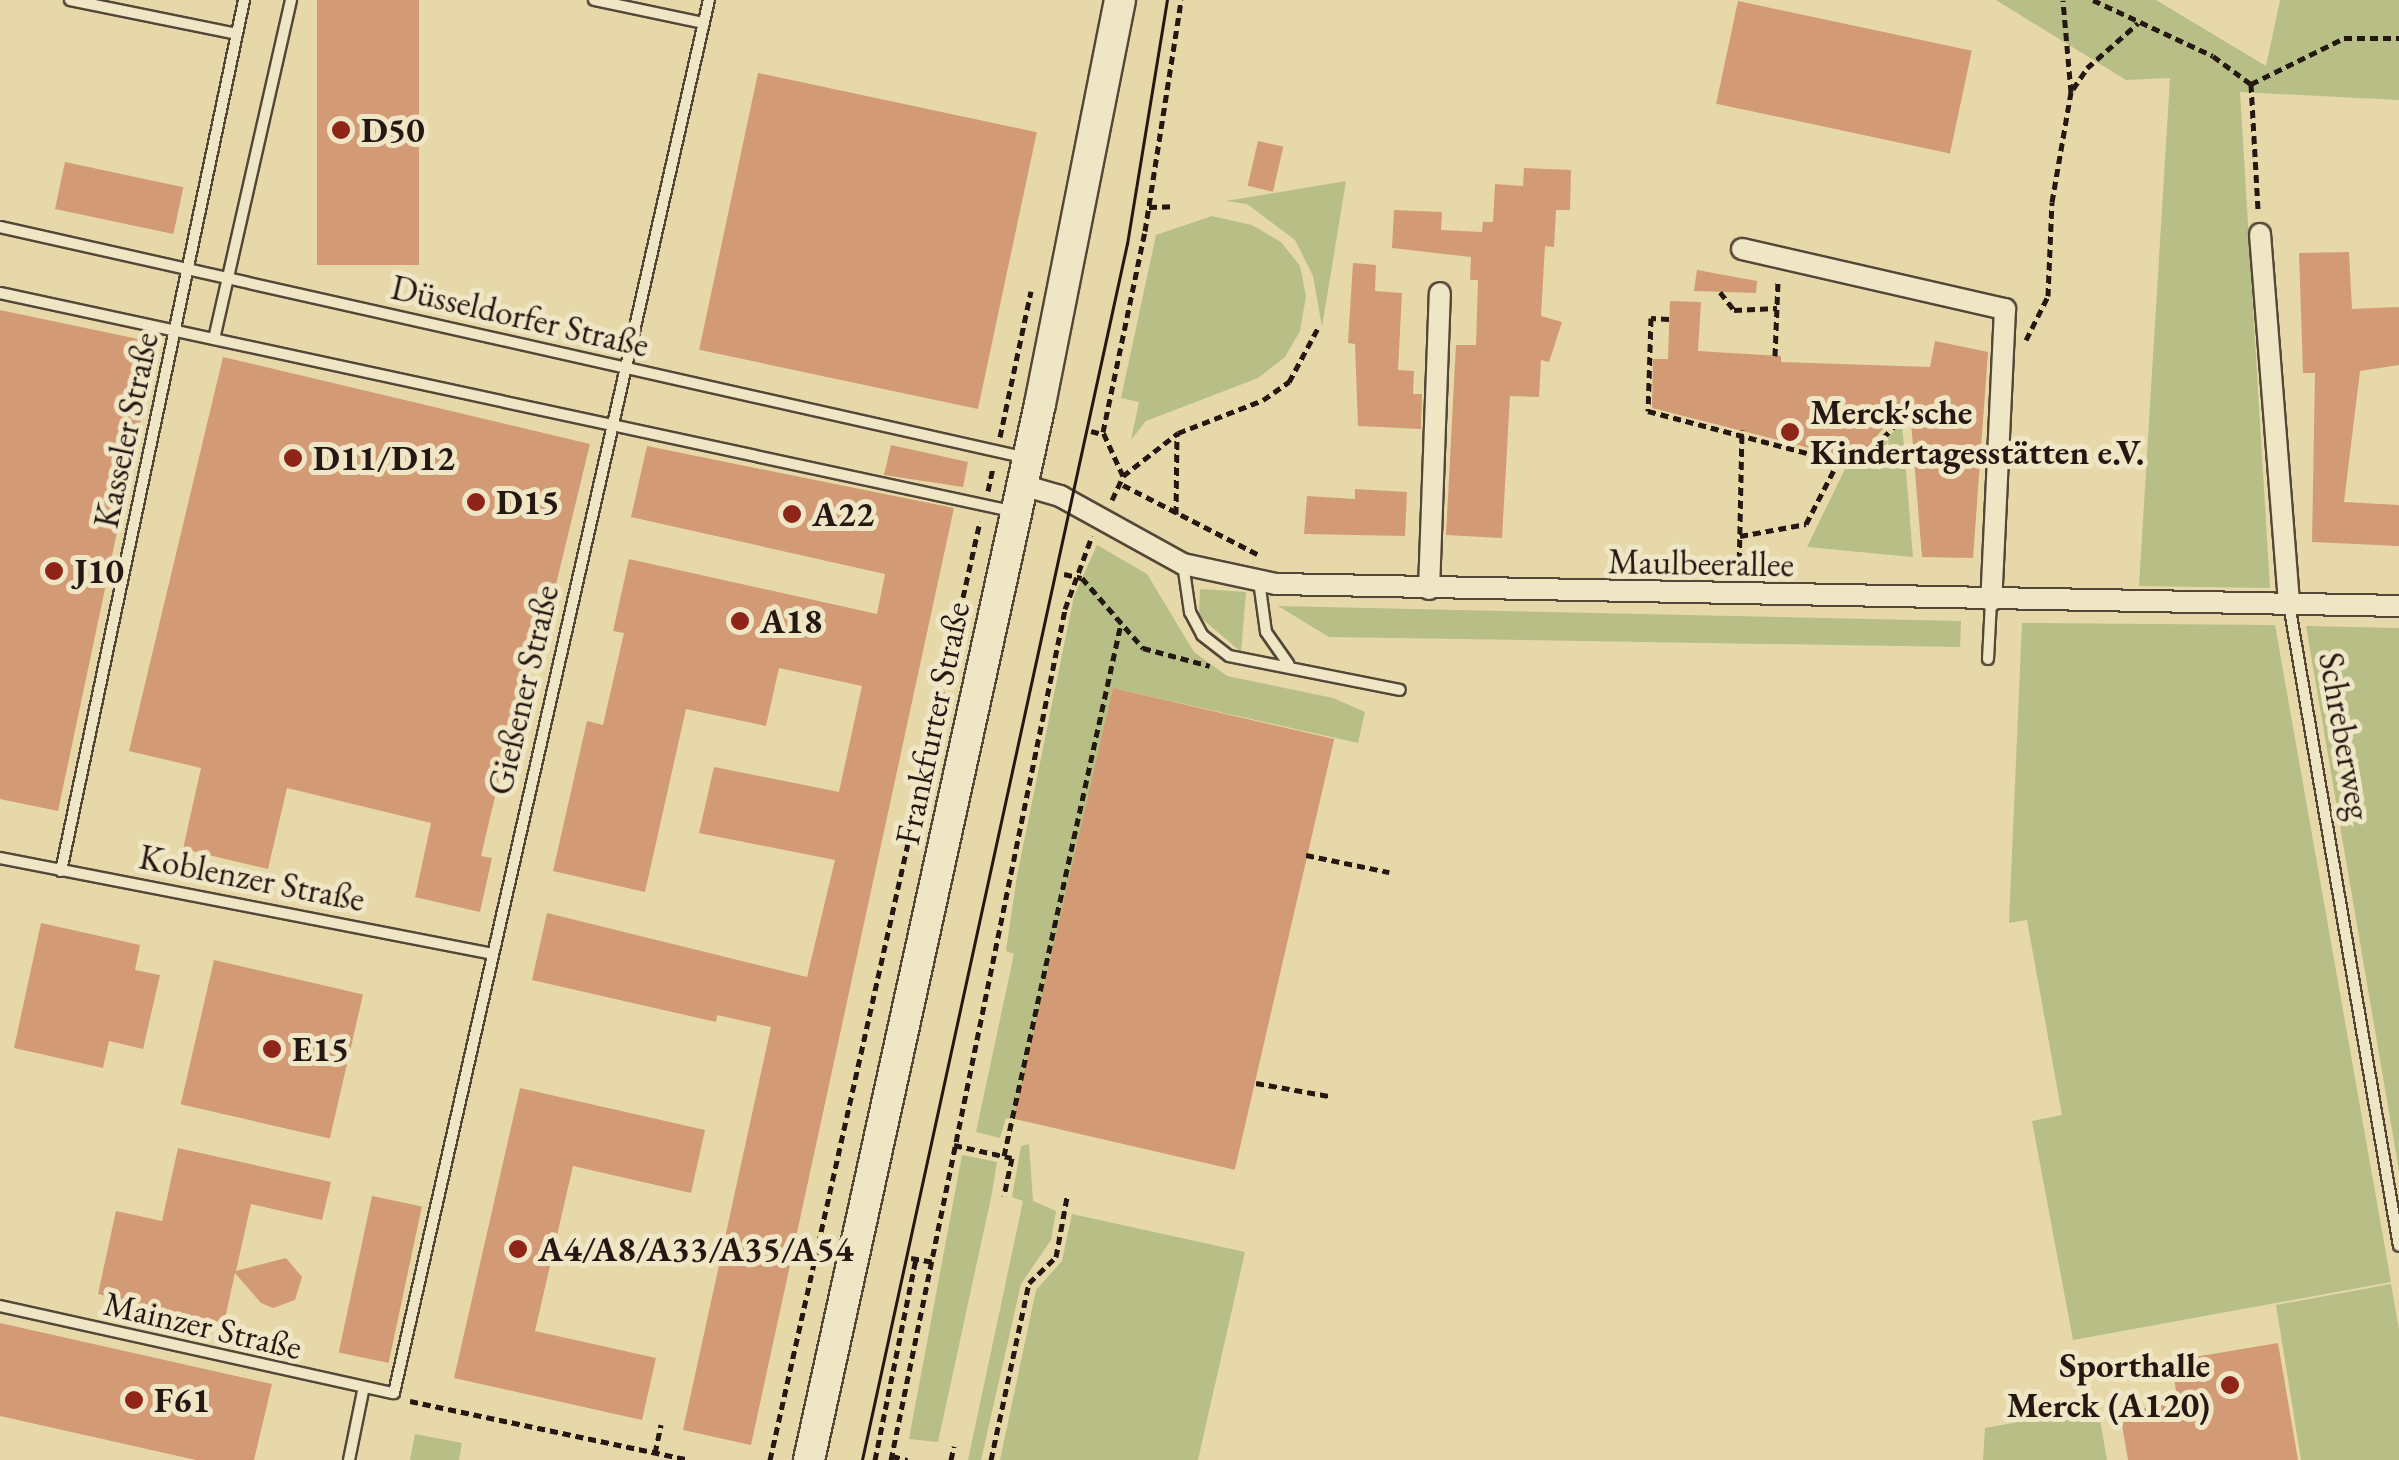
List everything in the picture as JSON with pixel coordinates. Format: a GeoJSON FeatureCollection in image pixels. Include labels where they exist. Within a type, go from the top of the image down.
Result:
{"type":"FeatureCollection","features":[{"type":"Feature","properties":{"kind":"main road","name":"Frankfurter Straße"},"geometry":{"type":"LineString","coordinates":[[809,1460],[1022,485],[1120,0]]}},
{"type":"Feature","properties":{"kind":"street","name":"Schreberweg"},"geometry":{"type":"LineString","coordinates":[[2260,234],[2289,603]]}},
{"type":"Feature","properties":{"kind":"street"},"geometry":{"type":"LineString","coordinates":[[1742,249],[2005,309],[1991,601]]}},
{"type":"Feature","properties":{"kind":"street"},"geometry":{"type":"LineString","coordinates":[[1429,590],[1440,293]]}},
{"type":"Feature","properties":{"kind":"street","name":"Maulbeerallee"},"geometry":{"type":"LineString","coordinates":[[1022,485],[1060,496],[1184,564],[1259,580],[1429,590],[2399,606]]}},
{"type":"Feature","properties":{"kind":"lane"},"geometry":{"type":"LineString","coordinates":[[70,0],[237,34]]}},
{"type":"Feature","properties":{"kind":"lane","name":"Kasseler Straße"},"geometry":{"type":"LineString","coordinates":[[60,872],[244,0]]}},
{"type":"Feature","properties":{"kind":"lane"},"geometry":{"type":"LineString","coordinates":[[214,339],[290,0]]}},
{"type":"Feature","properties":{"kind":"lane"},"geometry":{"type":"LineString","coordinates":[[594,0],[703,23]]}},
{"type":"Feature","properties":{"kind":"lane","name":"Gießener Straße"},"geometry":{"type":"LineString","coordinates":[[394,1393],[708,0]]}},
{"type":"Feature","properties":{"kind":"lane","name":"Düsseldorfer Straße"},"geometry":{"type":"LineString","coordinates":[[0,227],[624,367],[1022,485]]}},
{"type":"Feature","properties":{"kind":"lane"},"geometry":{"type":"LineString","coordinates":[[0,293],[984,505],[1022,485]]}},
{"type":"Feature","properties":{"kind":"lane"},"geometry":{"type":"LineString","coordinates":[[1184,564],[1190,612],[1202,635],[1229,656],[1288,664],[1400,690]]}},
{"type":"Feature","properties":{"kind":"lane"},"geometry":{"type":"LineString","coordinates":[[1259,580],[1266,632],[1288,664]]}},
{"type":"Feature","properties":{"kind":"lane"},"geometry":{"type":"LineString","coordinates":[[1988,659],[1991,601]]}},
{"type":"Feature","properties":{"kind":"lane","name":"Schreberweg"},"geometry":{"type":"LineString","coordinates":[[2289,603],[2399,1246]]}},
{"type":"Feature","properties":{"kind":"lane","name":"Koblenzer Straße"},"geometry":{"type":"LineString","coordinates":[[0,858],[60,872],[203,893],[493,954]]}},
{"type":"Feature","properties":{"kind":"lane","name":"Mainzer Straße"},"geometry":{"type":"LineString","coordinates":[[0,1306],[363,1391],[394,1393]]}},
{"type":"Feature","properties":{"kind":"lane"},"geometry":{"type":"LineString","coordinates":[[349,1460],[363,1391]]}},
{"type":"Feature","properties":{"kind":"path"},"geometry":{"type":"LineString","coordinates":[[1110,503],[1124,485],[1123,476],[1102,434],[1149,207],[1180,0]]}},
{"type":"Feature","properties":{"kind":"path"},"geometry":{"type":"LineString","coordinates":[[2002,364],[2028,338],[2048,296],[2052,202],[2071,92],[2064,0]]}},
{"type":"Feature","properties":{"kind":"path"},"geometry":{"type":"LineString","coordinates":[[2093,0],[2213,56],[2250,84],[2260,234]]}},
{"type":"Feature","properties":{"kind":"path"},"geometry":{"type":"LineString","coordinates":[[2071,92],[2087,68],[2140,22]]}},
{"type":"Feature","properties":{"kind":"path"},"geometry":{"type":"LineString","coordinates":[[2250,84],[2344,38],[2399,38]]}},
{"type":"Feature","properties":{"kind":"path"},"geometry":{"type":"LineString","coordinates":[[1149,207],[1174,206]]}},
{"type":"Feature","properties":{"kind":"path"},"geometry":{"type":"LineString","coordinates":[[1775,356],[1778,257]]}},
{"type":"Feature","properties":{"kind":"path"},"geometry":{"type":"LineString","coordinates":[[1720,292],[1734,310],[1777,308]]}},
{"type":"Feature","properties":{"kind":"path"},"geometry":{"type":"LineString","coordinates":[[1669,319],[1651,318],[1648,411],[1742,432],[1856,466],[1906,413]]}},
{"type":"Feature","properties":{"kind":"path"},"geometry":{"type":"LineString","coordinates":[[1123,476],[1177,434],[1263,400],[1290,382],[1319,326]]}},
{"type":"Feature","properties":{"kind":"path"},"geometry":{"type":"LineString","coordinates":[[1091,431],[1102,434]]}},
{"type":"Feature","properties":{"kind":"path"},"geometry":{"type":"LineString","coordinates":[[1738,596],[1742,432]]}},
{"type":"Feature","properties":{"kind":"path"},"geometry":{"type":"LineString","coordinates":[[1176,514],[1177,434]]}},
{"type":"Feature","properties":{"kind":"path"},"geometry":{"type":"LineString","coordinates":[[1740,536],[1806,524],[1838,461]]}},
{"type":"Feature","properties":{"kind":"path"},"geometry":{"type":"LineString","coordinates":[[1124,485],[1262,556]]}},
{"type":"Feature","properties":{"kind":"path"},"geometry":{"type":"LineString","coordinates":[[770,1460],[984,505]]}},
{"type":"Feature","properties":{"kind":"path"},"geometry":{"type":"LineString","coordinates":[[907,1460],[892,1458],[934,1262],[954,1145],[1073,575],[1090,540]]}},
{"type":"Feature","properties":{"kind":"path"},"geometry":{"type":"LineString","coordinates":[[1064,574],[1073,575],[1120,628],[1158,656],[1212,666],[1229,656]]}},
{"type":"Feature","properties":{"kind":"path"},"geometry":{"type":"LineString","coordinates":[[1004,1156],[1120,628]]}},
{"type":"Feature","properties":{"kind":"path"},"geometry":{"type":"LineString","coordinates":[[1306,854],[1389,872]]}},
{"type":"Feature","properties":{"kind":"path"},"geometry":{"type":"LineString","coordinates":[[1256,1083],[1329,1096]]}},
{"type":"Feature","properties":{"kind":"path"},"geometry":{"type":"LineString","coordinates":[[954,1145],[1012,1158],[1004,1196]]}},
{"type":"Feature","properties":{"kind":"path"},"geometry":{"type":"LineString","coordinates":[[991,1460],[1029,1283],[1056,1257],[1068,1197]]}},
{"type":"Feature","properties":{"kind":"path"},"geometry":{"type":"LineString","coordinates":[[876,1460],[913,1258],[934,1262]]}},
{"type":"Feature","properties":{"kind":"path"},"geometry":{"type":"LineString","coordinates":[[363,1391],[689,1460]]}},
{"type":"Feature","properties":{"kind":"path"},"geometry":{"type":"LineString","coordinates":[[654,1453],[660,1425]]}},
{"type":"Feature","properties":{"kind":"path"},"geometry":{"type":"LineString","coordinates":[[951,1460],[954,1446]]}},
{"type":"Feature","properties":{"kind":"path"},"geometry":{"type":"LineString","coordinates":[[639,1460],[642,1450]]}},
{"type":"Feature","properties":{"kind":"green space"},"geometry":{"type":"Polygon","coordinates":[[[1996,0],[2156,0],[2266,66],[2280,0],[2399,0],[2399,100],[2240,92],[2270,588],[2139,586],[2170,78],[2126,80],[1996,0]]]}},
{"type":"Feature","properties":{"kind":"green space"},"geometry":{"type":"Polygon","coordinates":[[[1346,181],[1322,327],[1313,276],[1295,240],[1247,204],[1226,201],[1346,181]]]}},
{"type":"Feature","properties":{"kind":"green space"},"geometry":{"type":"Polygon","coordinates":[[[1212,216],[1252,225],[1281,242],[1300,266],[1306,296],[1300,331],[1285,357],[1258,378],[1146,421],[1131,440],[1139,402],[1121,398],[1156,235],[1212,216]]]}},
{"type":"Feature","properties":{"kind":"green space"},"geometry":{"type":"Polygon","coordinates":[[[1902,422],[1913,557],[1807,547],[1846,467],[1860,469],[1902,422]]]}},
{"type":"Feature","properties":{"kind":"green space"},"geometry":{"type":"Polygon","coordinates":[[[1097,545],[1147,574],[1194,652],[1227,676],[1333,698],[1365,712],[1358,743],[1113,688],[1021,1120],[1006,1118],[1000,1138],[976,1132],[1014,954],[1006,951],[1017,876],[1074,596],[1097,545]]]}},
{"type":"Feature","properties":{"kind":"green space"},"geometry":{"type":"Polygon","coordinates":[[[1200,589],[1246,592],[1241,652],[1199,616],[1200,589]]]}},
{"type":"Feature","properties":{"kind":"green space"},"geometry":{"type":"Polygon","coordinates":[[[1278,606],[1961,621],[1960,647],[1329,637],[1278,606]]]}},
{"type":"Feature","properties":{"kind":"green space"},"geometry":{"type":"Polygon","coordinates":[[[2022,623],[2275,625],[2391,1282],[2073,1340],[2032,1121],[2062,1115],[2027,920],[2009,923],[2022,623]]]}},
{"type":"Feature","properties":{"kind":"green space"},"geometry":{"type":"Polygon","coordinates":[[[2306,626],[2399,628],[2399,1171],[2306,626]]]}},
{"type":"Feature","properties":{"kind":"green space"},"geometry":{"type":"Polygon","coordinates":[[[1029,1144],[1033,1201],[1056,1211],[1051,1240],[1021,1284],[981,1460],[968,1460],[1023,1201],[1012,1197],[1021,1146],[1029,1144]]]}},
{"type":"Feature","properties":{"kind":"green space"},"geometry":{"type":"Polygon","coordinates":[[[962,1155],[997,1162],[992,1193],[938,1442],[909,1439],[962,1155]]]}},
{"type":"Feature","properties":{"kind":"green space"},"geometry":{"type":"Polygon","coordinates":[[[1072,1214],[1245,1252],[1198,1460],[1000,1460],[1036,1290],[1062,1261],[1072,1214]]]}},
{"type":"Feature","properties":{"kind":"green space"},"geometry":{"type":"Polygon","coordinates":[[[2391,1284],[2399,1330],[2399,1460],[2301,1460],[2276,1305],[2391,1284]]]}},
{"type":"Feature","properties":{"kind":"green space"},"geometry":{"type":"Polygon","coordinates":[[[2098,1408],[2107,1460],[1983,1460],[1985,1428],[2098,1408]]]}},
{"type":"Feature","properties":{"kind":"green space"},"geometry":{"type":"Polygon","coordinates":[[[415,1434],[462,1443],[459,1460],[410,1460],[415,1434]]]}},
{"type":"Feature","properties":{"kind":"building","name":"D50"},"geometry":{"type":"Polygon","coordinates":[[[317,0],[419,0],[419,265],[317,265],[317,0]]]}},
{"type":"Feature","properties":{"kind":"building"},"geometry":{"type":"Polygon","coordinates":[[[1738,1],[1972,51],[1950,153],[1716,104],[1738,1]]]}},
{"type":"Feature","properties":{"kind":"building"},"geometry":{"type":"Polygon","coordinates":[[[758,73],[1037,132],[978,409],[699,350],[758,73]]]}},
{"type":"Feature","properties":{"kind":"building"},"geometry":{"type":"Polygon","coordinates":[[[1258,141],[1283,147],[1273,192],[1248,186],[1258,141]]]}},
{"type":"Feature","properties":{"kind":"building"},"geometry":{"type":"Polygon","coordinates":[[[65,162],[183,187],[173,234],[55,209],[65,162]]]}},
{"type":"Feature","properties":{"kind":"building"},"geometry":{"type":"Polygon","coordinates":[[[1524,168],[1571,170],[1570,210],[1556,210],[1554,247],[1545,246],[1541,316],[1562,322],[1549,362],[1541,360],[1539,397],[1510,396],[1502,538],[1446,535],[1456,345],[1476,345],[1478,280],[1470,280],[1471,257],[1392,248],[1394,210],[1442,212],[1441,230],[1482,232],[1483,222],[1493,222],[1495,184],[1523,186],[1524,168]]]}},
{"type":"Feature","properties":{"kind":"building"},"geometry":{"type":"Polygon","coordinates":[[[2349,252],[2352,309],[2399,307],[2399,365],[2360,371],[2344,502],[2399,505],[2399,546],[2312,542],[2315,373],[2303,373],[2299,253],[2349,252]]]}},
{"type":"Feature","properties":{"kind":"building"},"geometry":{"type":"Polygon","coordinates":[[[1353,263],[1376,265],[1375,291],[1402,293],[1398,370],[1414,371],[1413,394],[1422,394],[1421,429],[1358,426],[1355,344],[1348,343],[1353,263]]]}},
{"type":"Feature","properties":{"kind":"building"},"geometry":{"type":"Polygon","coordinates":[[[1697,270],[1757,281],[1756,293],[1694,291],[1697,270]]]}},
{"type":"Feature","properties":{"kind":"building"},"geometry":{"type":"Polygon","coordinates":[[[1670,301],[1701,302],[1698,351],[1781,356],[1781,362],[1930,367],[1935,341],[1988,352],[1973,558],[1922,557],[1909,397],[1857,460],[1652,408],[1653,359],[1668,359],[1670,301]]]}},
{"type":"Feature","properties":{"kind":"building","name":"J10"},"geometry":{"type":"Polygon","coordinates":[[[0,310],[157,343],[58,811],[0,799],[0,310]]]}},
{"type":"Feature","properties":{"kind":"building"},"geometry":{"type":"Polygon","coordinates":[[[223,357],[590,444],[551,605],[541,602],[481,856],[492,858],[480,912],[415,897],[431,823],[287,788],[268,869],[183,849],[201,768],[129,751],[223,357]]]}},
{"type":"Feature","properties":{"kind":"building"},"geometry":{"type":"Polygon","coordinates":[[[891,445],[968,462],[963,487],[884,475],[891,445]]]}},
{"type":"Feature","properties":{"kind":"building"},"geometry":{"type":"Polygon","coordinates":[[[647,446],[954,508],[751,1445],[683,1430],[771,1027],[717,1015],[716,1022],[532,980],[547,913],[807,977],[835,860],[699,833],[714,767],[839,792],[862,686],[779,668],[766,726],[686,709],[645,892],[553,871],[587,721],[603,725],[624,633],[613,631],[629,559],[877,614],[885,574],[631,517],[647,446]]]}},
{"type":"Feature","properties":{"kind":"building"},"geometry":{"type":"Polygon","coordinates":[[[1355,489],[1407,492],[1405,536],[1304,534],[1307,496],[1355,499],[1355,489]]]}},
{"type":"Feature","properties":{"kind":"building"},"geometry":{"type":"Polygon","coordinates":[[[1113,688],[1334,739],[1235,1170],[1014,1119],[1113,688]]]}},
{"type":"Feature","properties":{"kind":"building"},"geometry":{"type":"Polygon","coordinates":[[[41,923],[140,945],[135,970],[160,975],[143,1049],[109,1041],[103,1068],[14,1048],[41,923]]]}},
{"type":"Feature","properties":{"kind":"building","name":"E15"},"geometry":{"type":"Polygon","coordinates":[[[214,960],[363,994],[330,1139],[181,1104],[214,960]]]}},
{"type":"Feature","properties":{"kind":"building"},"geometry":{"type":"Polygon","coordinates":[[[520,1088],[705,1130],[691,1193],[573,1166],[535,1331],[656,1358],[642,1420],[454,1378],[520,1088]]]}},
{"type":"Feature","properties":{"kind":"building"},"geometry":{"type":"Polygon","coordinates":[[[178,1148],[331,1182],[322,1220],[251,1204],[236,1271],[286,1258],[302,1277],[295,1300],[273,1308],[261,1303],[235,1273],[224,1323],[98,1294],[116,1211],[162,1221],[178,1148]]]}},
{"type":"Feature","properties":{"kind":"building"},"geometry":{"type":"Polygon","coordinates":[[[372,1196],[422,1207],[389,1363],[339,1353],[372,1196]]]}},
{"type":"Feature","properties":{"kind":"building","name":"F61"},"geometry":{"type":"Polygon","coordinates":[[[0,1323],[272,1384],[254,1460],[196,1460],[0,1416],[0,1323]]]}},
{"type":"Feature","properties":{"kind":"building","name":"Sporthalle Merck (A120)"},"geometry":{"type":"Polygon","coordinates":[[[2278,1343],[2298,1460],[2128,1460],[2120,1413],[2178,1402],[2171,1361],[2278,1343]]]}},
{"type":"Feature","properties":{"kind":"tram line"},"geometry":{"type":"LineString","coordinates":[[862,1460],[1127,244],[1167,0]]}},
{"type":"Feature","properties":{"kind":"place","name":"D50"},"geometry":{"type":"Point","coordinates":[341,130]}},
{"type":"Feature","properties":{"kind":"place","name":"Merck'sche Kindertagesstätten e.V."},"geometry":{"type":"Point","coordinates":[1790,432]}},
{"type":"Feature","properties":{"kind":"place","name":"D11/D12"},"geometry":{"type":"Point","coordinates":[293,458]}},
{"type":"Feature","properties":{"kind":"place","name":"D15"},"geometry":{"type":"Point","coordinates":[476,502]}},
{"type":"Feature","properties":{"kind":"place","name":"A22"},"geometry":{"type":"Point","coordinates":[792,514]}},
{"type":"Feature","properties":{"kind":"place","name":"J10"},"geometry":{"type":"Point","coordinates":[54,571]}},
{"type":"Feature","properties":{"kind":"place","name":"A18"},"geometry":{"type":"Point","coordinates":[740,621]}},
{"type":"Feature","properties":{"kind":"place","name":"E15"},"geometry":{"type":"Point","coordinates":[272,1049]}},
{"type":"Feature","properties":{"kind":"place","name":"A4/A8/A33/A35/A54"},"geometry":{"type":"Point","coordinates":[518,1249]}},
{"type":"Feature","properties":{"kind":"place","name":"Sporthalle Merck (A120)"},"geometry":{"type":"Point","coordinates":[2230,1385]}},
{"type":"Feature","properties":{"kind":"place","name":"F61"},"geometry":{"type":"Point","coordinates":[134,1400]}}]}
